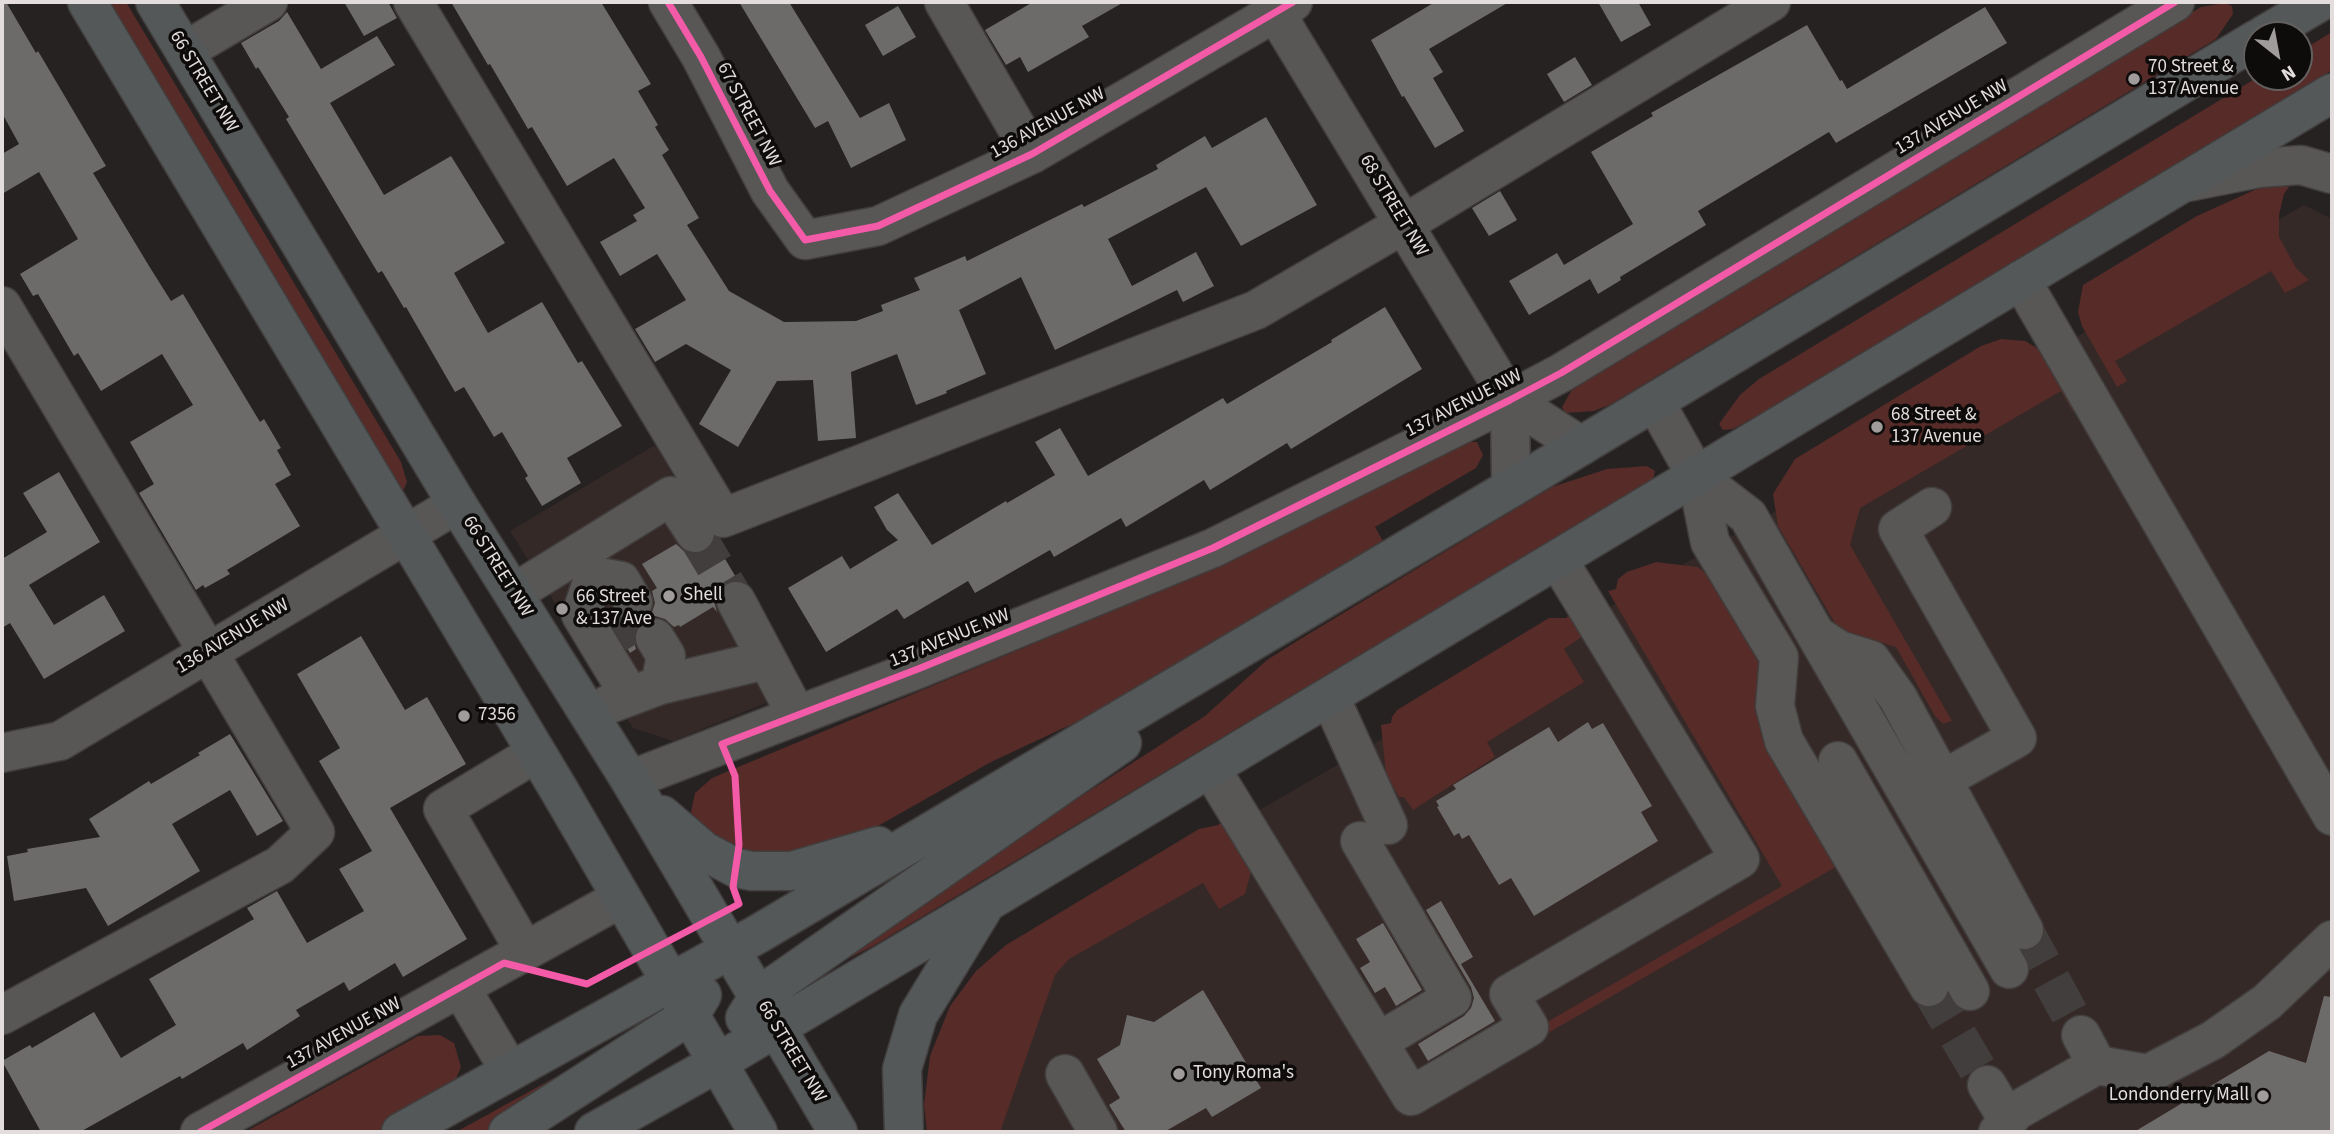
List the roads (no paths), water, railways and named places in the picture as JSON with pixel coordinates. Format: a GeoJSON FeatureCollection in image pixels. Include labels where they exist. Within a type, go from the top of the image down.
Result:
{"type":"FeatureCollection","features":[{"type":"Feature","properties":{"kind":"main road"},"geometry":{"type":"LineString","coordinates":[[87,2],[537,753],[758,1132]]}},
{"type":"Feature","properties":{"kind":"main road","name":"66 STREET NW"},"geometry":{"type":"LineString","coordinates":[[155,2],[457,504],[635,788],[838,1132]]}},
{"type":"Feature","properties":{"kind":"main road"},"geometry":{"type":"LineString","coordinates":[[2278,21],[2320,2]]}},
{"type":"Feature","properties":{"kind":"main road"},"geometry":{"type":"LineString","coordinates":[[401,1132],[730,950],[1511,488],[2243,41]]}},
{"type":"Feature","properties":{"kind":"main road"},"geometry":{"type":"LineString","coordinates":[[768,1011],[986,904],[2332,93]]}},
{"type":"Feature","properties":{"kind":"main road"},"geometry":{"type":"LineString","coordinates":[[594,1132],[718,1063],[768,1011],[1107,755],[1234,650]]}},
{"type":"Feature","properties":{"kind":"main road"},"geometry":{"type":"LineString","coordinates":[[635,788],[704,851],[736,868],[751,872],[792,871],[934,829]]}},
{"type":"Feature","properties":{"kind":"main road"},"geometry":{"type":"LineString","coordinates":[[904,1132],[902,1069],[918,1014],[986,904]]}},
{"type":"Feature","properties":{"kind":"main road"},"geometry":{"type":"LineString","coordinates":[[508,1132],[690,1015],[730,950]]}},
{"type":"Feature","properties":{"kind":"street"},"geometry":{"type":"LineString","coordinates":[[185,51],[268,2]]}},
{"type":"Feature","properties":{"kind":"street"},"geometry":{"type":"LineString","coordinates":[[413,2],[723,518],[1256,310],[1404,224],[1771,2]]}},
{"type":"Feature","properties":{"kind":"street","name":"67 STREET NW"},"geometry":{"type":"LineString","coordinates":[[668,2],[701,57],[770,191],[805,240]]}},
{"type":"Feature","properties":{"kind":"street"},"geometry":{"type":"LineString","coordinates":[[944,2],[1032,154]]}},
{"type":"Feature","properties":{"kind":"street","name":"137 AVENUE NW"},"geometry":{"type":"LineString","coordinates":[[635,788],[797,716],[1213,548],[1510,400],[1561,373],[2175,2]]}},
{"type":"Feature","properties":{"kind":"street","name":"136 AVENUE NW"},"geometry":{"type":"LineString","coordinates":[[805,240],[878,226],[1032,154],[1284,7]]}},
{"type":"Feature","properties":{"kind":"street","name":"68 STREET NW"},"geometry":{"type":"LineString","coordinates":[[1284,7],[1404,224],[1510,400],[1581,446]]}},
{"type":"Feature","properties":{"kind":"street"},"geometry":{"type":"LineString","coordinates":[[2179,184],[2259,168],[2301,165],[2332,174]]}},
{"type":"Feature","properties":{"kind":"street"},"geometry":{"type":"LineString","coordinates":[[2021,280],[2332,816]]}},
{"type":"Feature","properties":{"kind":"street"},"geometry":{"type":"LineString","coordinates":[[2,306],[315,832],[280,865],[2,1015]]}},
{"type":"Feature","properties":{"kind":"street"},"geometry":{"type":"LineString","coordinates":[[1510,400],[1511,488]]}},
{"type":"Feature","properties":{"kind":"street"},"geometry":{"type":"LineString","coordinates":[[1655,402],[1697,477],[1710,542],[1779,657],[1775,706],[1784,741],[1951,981],[1838,761]]}},
{"type":"Feature","properties":{"kind":"street"},"geometry":{"type":"LineString","coordinates":[[1697,477],[1748,516],[1874,738],[2009,948],[1942,780],[1898,698],[1871,660],[1839,650],[1816,635]]}},
{"type":"Feature","properties":{"kind":"street"},"geometry":{"type":"LineString","coordinates":[[514,593],[587,565],[671,496],[695,533]]}},
{"type":"Feature","properties":{"kind":"street","name":"136 AVENUE NW"},"geometry":{"type":"LineString","coordinates":[[2,754],[60,741],[457,504]]}},
{"type":"Feature","properties":{"kind":"street"},"geometry":{"type":"LineString","coordinates":[[1932,508],[1898,529],[2025,751],[1942,780]]}},
{"type":"Feature","properties":{"kind":"street"},"geometry":{"type":"LineString","coordinates":[[1210,769],[1411,1096],[1529,1027],[1509,994],[1741,859],[1558,560]]}},
{"type":"Feature","properties":{"kind":"street"},"geometry":{"type":"LineString","coordinates":[[587,565],[621,581],[624,607]]}},
{"type":"Feature","properties":{"kind":"street"},"geometry":{"type":"LineString","coordinates":[[587,565],[581,615],[645,691]]}},
{"type":"Feature","properties":{"kind":"street"},"geometry":{"type":"LineString","coordinates":[[736,601],[797,716]]}},
{"type":"Feature","properties":{"kind":"street"},"geometry":{"type":"LineString","coordinates":[[645,691],[666,656],[647,643]]}},
{"type":"Feature","properties":{"kind":"street"},"geometry":{"type":"LineString","coordinates":[[588,712],[645,691],[766,660]]}},
{"type":"Feature","properties":{"kind":"street"},"geometry":{"type":"LineString","coordinates":[[1330,697],[1374,833],[1452,998],[1378,1042]]}},
{"type":"Feature","properties":{"kind":"street"},"geometry":{"type":"LineString","coordinates":[[525,951],[443,808],[537,753]]}},
{"type":"Feature","properties":{"kind":"street","name":"137 AVENUE NW"},"geometry":{"type":"LineString","coordinates":[[200,1132],[621,898]]}},
{"type":"Feature","properties":{"kind":"street"},"geometry":{"type":"LineString","coordinates":[[1987,1085],[2003,1126],[2016,1111],[2089,1050],[2148,1073],[2213,1040],[2267,1002],[2332,940]]}},
{"type":"Feature","properties":{"kind":"street"},"geometry":{"type":"LineString","coordinates":[[460,987],[510,1071]]}},
{"type":"Feature","properties":{"kind":"street"},"geometry":{"type":"LineString","coordinates":[[1065,1074],[1098,1132]]}},
{"type":"Feature","properties":{"kind":"tunnel"},"geometry":{"type":"LineString","coordinates":[[695,533],[736,601]]}},
{"type":"Feature","properties":{"kind":"tunnel"},"geometry":{"type":"LineString","coordinates":[[616,612],[638,648]]}},
{"type":"Feature","properties":{"kind":"tunnel"},"geometry":{"type":"LineString","coordinates":[[2024,930],[2081,1035]]}},
{"type":"Feature","properties":{"kind":"tunnel"},"geometry":{"type":"LineString","coordinates":[[1929,987],[1987,1085]]}},
{"type":"Feature","properties":{"kind":"place","name":"70 Street & 137 Avenue"},"geometry":{"type":"Point","coordinates":[2134,79]}},
{"type":"Feature","properties":{"kind":"place","name":"68 Street & 137 Avenue"},"geometry":{"type":"Point","coordinates":[1877,427]}},
{"type":"Feature","properties":{"kind":"place","name":"Shell"},"geometry":{"type":"Point","coordinates":[669,596]}},
{"type":"Feature","properties":{"kind":"place","name":"66 Street & 137 Ave"},"geometry":{"type":"Point","coordinates":[562,609]}},
{"type":"Feature","properties":{"kind":"place","name":"7356"},"geometry":{"type":"Point","coordinates":[464,716]}},
{"type":"Feature","properties":{"kind":"place","name":"Tony Roma's"},"geometry":{"type":"Point","coordinates":[1179,1074]}},
{"type":"Feature","properties":{"kind":"place","name":"Londonderry Mall"},"geometry":{"type":"Point","coordinates":[2263,1096]}}]}
